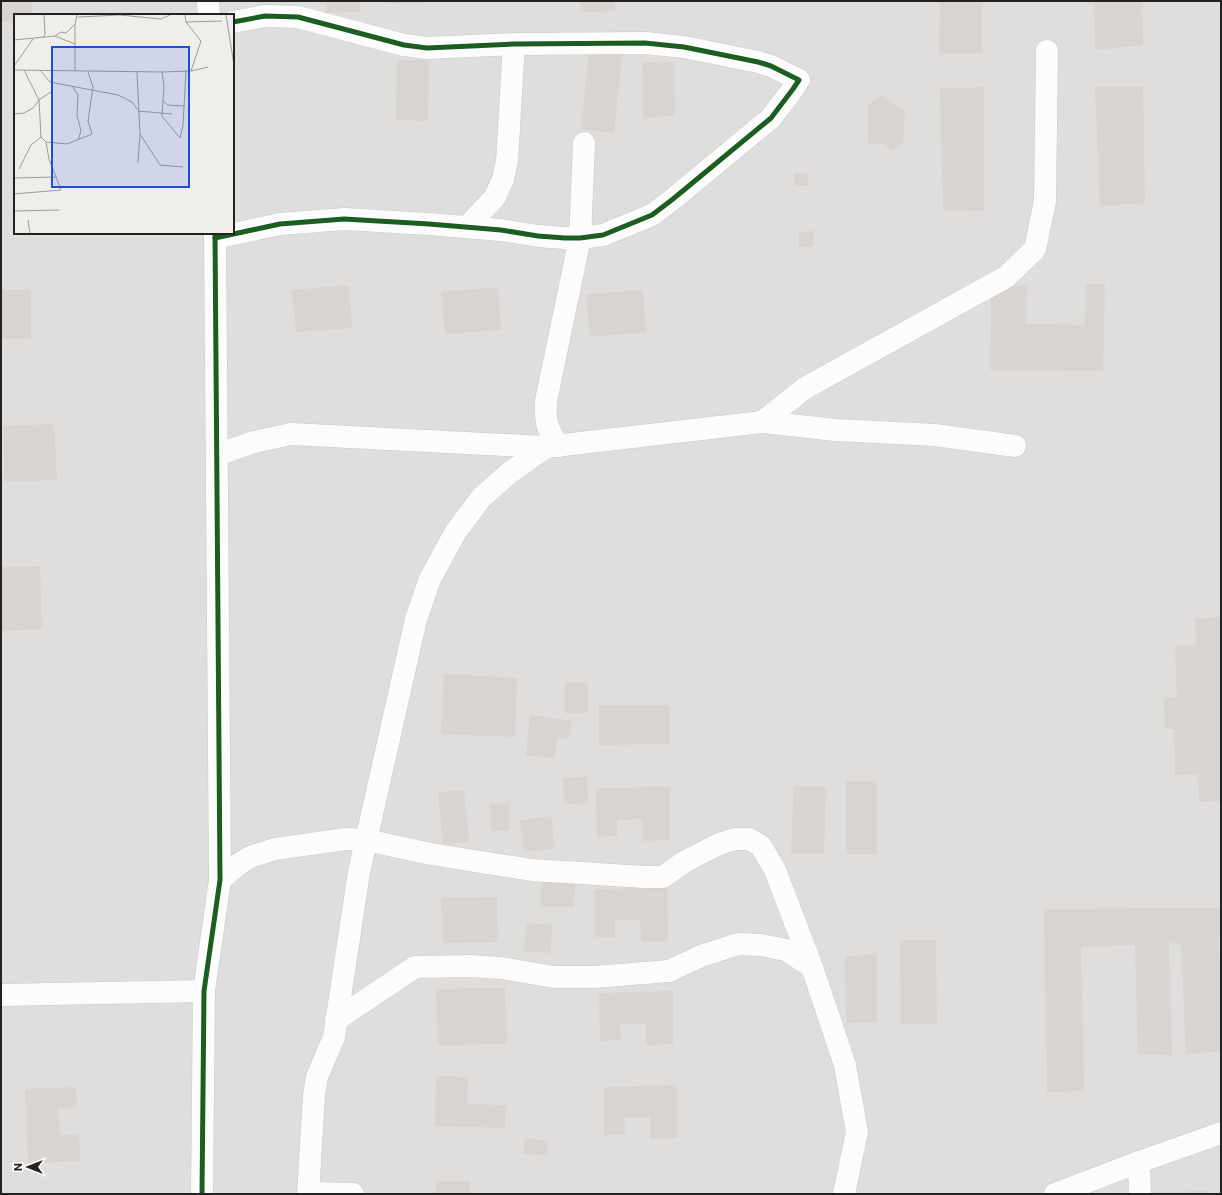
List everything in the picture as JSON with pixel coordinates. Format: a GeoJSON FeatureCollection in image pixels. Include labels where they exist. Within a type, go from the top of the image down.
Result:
{"type":"FeatureCollection","features":[{"type":"Feature","properties":{"kind":"street"},"geometry":{"type":"LineString","coordinates":[[208,1],[208,14]]}},
{"type":"Feature","properties":{"kind":"street"},"geometry":{"type":"LineString","coordinates":[[234,22],[265,16],[298,17],[404,45],[427,48],[514,44],[645,43],[684,47],[758,62],[799,80],[770,118],[652,215],[603,235],[580,238],[538,236],[501,230],[467,227],[344,219],[280,224],[234,232]]}},
{"type":"Feature","properties":{"kind":"street"},"geometry":{"type":"LineString","coordinates":[[467,227],[496,197],[503,179],[507,161],[514,44]]}},
{"type":"Feature","properties":{"kind":"street"},"geometry":{"type":"LineString","coordinates":[[762,422],[805,388],[1006,278],[1035,250],[1045,201],[1047,51]]}},
{"type":"Feature","properties":{"kind":"street"},"geometry":{"type":"LineString","coordinates":[[552,447],[550,432],[545,419],[546,402],[580,238],[584,143]]}},
{"type":"Feature","properties":{"kind":"street"},"geometry":{"type":"LineString","coordinates":[[202,1194],[204,991],[220,880],[215,235]]}},
{"type":"Feature","properties":{"kind":"street"},"geometry":{"type":"LineString","coordinates":[[217,455],[254,442],[291,434],[552,447],[762,422],[836,430],[935,435],[1015,446]]}},
{"type":"Feature","properties":{"kind":"street"},"geometry":{"type":"LineString","coordinates":[[353,1194],[308,1194],[314,1094],[317,1077],[334,1037],[359,872],[416,619],[430,579],[456,533],[481,498],[508,474],[552,447]]}},
{"type":"Feature","properties":{"kind":"street"},"geometry":{"type":"LineString","coordinates":[[220,880],[250,857],[275,849],[346,839],[366,840],[431,854],[532,870],[663,877],[684,862],[719,844],[735,839],[749,839],[761,846],[775,870],[812,967],[846,1065],[856,1132],[844,1194]]}},
{"type":"Feature","properties":{"kind":"street"},"geometry":{"type":"LineString","coordinates":[[336,1020],[415,967],[471,966],[501,968],[554,977],[594,977],[669,971],[701,956],[738,944],[761,945],[786,950],[812,967]]}},
{"type":"Feature","properties":{"kind":"street"},"geometry":{"type":"LineString","coordinates":[[1,995],[204,991]]}},
{"type":"Feature","properties":{"kind":"street"},"geometry":{"type":"LineString","coordinates":[[1055,1194],[1221,1133]]}},
{"type":"Feature","properties":{"kind":"street"},"geometry":{"type":"LineString","coordinates":[[1139,1162],[1140,1194]]}},
{"type":"Feature","properties":{"kind":"shaded area"},"geometry":{"type":"Polygon","coordinates":[[[1,1],[1221,1],[1221,1194],[1,1194],[1,1]]]}},
{"type":"Feature","properties":{"kind":"building"},"geometry":{"type":"Polygon","coordinates":[[[1,1],[32,1],[33,14],[14,14],[14,21],[1,21],[1,1]]]}},
{"type":"Feature","properties":{"kind":"building"},"geometry":{"type":"Polygon","coordinates":[[[326,1],[359,1],[360,12],[326,13],[326,1]]]}},
{"type":"Feature","properties":{"kind":"building"},"geometry":{"type":"Polygon","coordinates":[[[391,1],[424,1],[424,3],[391,4],[391,1]]]}},
{"type":"Feature","properties":{"kind":"building"},"geometry":{"type":"Polygon","coordinates":[[[580,1],[614,1],[615,11],[581,12],[580,1]]]}},
{"type":"Feature","properties":{"kind":"building"},"geometry":{"type":"Polygon","coordinates":[[[940,1],[982,1],[982,53],[939,53],[940,1]]]}},
{"type":"Feature","properties":{"kind":"building"},"geometry":{"type":"Polygon","coordinates":[[[1094,1],[1142,1],[1143,45],[1095,50],[1094,1]]]}},
{"type":"Feature","properties":{"kind":"building"},"geometry":{"type":"Polygon","coordinates":[[[589,52],[622,55],[614,133],[581,129],[589,52]]]}},
{"type":"Feature","properties":{"kind":"building"},"geometry":{"type":"Polygon","coordinates":[[[397,60],[429,60],[428,121],[396,120],[397,60]]]}},
{"type":"Feature","properties":{"kind":"building"},"geometry":{"type":"Polygon","coordinates":[[[642,62],[674,62],[675,116],[643,117],[642,62]]]}},
{"type":"Feature","properties":{"kind":"building"},"geometry":{"type":"Polygon","coordinates":[[[984,87],[984,211],[943,210],[940,89],[984,87]]]}},
{"type":"Feature","properties":{"kind":"building"},"geometry":{"type":"Polygon","coordinates":[[[1095,87],[1143,87],[1145,203],[1100,206],[1095,87]]]}},
{"type":"Feature","properties":{"kind":"building"},"geometry":{"type":"Polygon","coordinates":[[[881,95],[905,112],[903,142],[891,151],[885,144],[868,143],[868,106],[881,95]]]}},
{"type":"Feature","properties":{"kind":"building"},"geometry":{"type":"Polygon","coordinates":[[[794,173],[807,173],[808,186],[794,186],[794,173]]]}},
{"type":"Feature","properties":{"kind":"building"},"geometry":{"type":"Polygon","coordinates":[[[814,231],[814,246],[799,247],[799,232],[814,231]]]}},
{"type":"Feature","properties":{"kind":"building"},"geometry":{"type":"Polygon","coordinates":[[[1086,284],[1105,284],[1103,371],[990,370],[991,285],[1027,286],[1026,324],[1085,325],[1086,284]]]}},
{"type":"Feature","properties":{"kind":"building"},"geometry":{"type":"Polygon","coordinates":[[[349,285],[352,328],[296,332],[292,290],[349,285]]]}},
{"type":"Feature","properties":{"kind":"building"},"geometry":{"type":"Polygon","coordinates":[[[498,287],[501,330],[445,334],[441,292],[498,287]]]}},
{"type":"Feature","properties":{"kind":"building"},"geometry":{"type":"Polygon","coordinates":[[[1,290],[31,290],[31,339],[1,339],[1,290]]]}},
{"type":"Feature","properties":{"kind":"building"},"geometry":{"type":"Polygon","coordinates":[[[643,290],[646,332],[590,337],[586,294],[643,290]]]}},
{"type":"Feature","properties":{"kind":"building"},"geometry":{"type":"Polygon","coordinates":[[[54,424],[57,480],[5,482],[3,426],[54,424]]]}},
{"type":"Feature","properties":{"kind":"building"},"geometry":{"type":"Polygon","coordinates":[[[40,566],[42,629],[1,631],[1,567],[40,566]]]}},
{"type":"Feature","properties":{"kind":"building"},"geometry":{"type":"Polygon","coordinates":[[[1221,617],[1221,801],[1199,802],[1198,774],[1175,775],[1174,729],[1165,729],[1164,698],[1177,697],[1175,646],[1196,645],[1195,619],[1221,617]]]}},
{"type":"Feature","properties":{"kind":"building"},"geometry":{"type":"Polygon","coordinates":[[[444,674],[517,678],[515,737],[441,734],[444,674]]]}},
{"type":"Feature","properties":{"kind":"building"},"geometry":{"type":"Polygon","coordinates":[[[565,683],[588,683],[588,713],[565,713],[565,683]]]}},
{"type":"Feature","properties":{"kind":"building"},"geometry":{"type":"Polygon","coordinates":[[[599,705],[670,705],[670,744],[599,745],[599,705]]]}},
{"type":"Feature","properties":{"kind":"building"},"geometry":{"type":"Polygon","coordinates":[[[530,715],[572,721],[569,739],[557,737],[555,758],[526,755],[530,715]]]}},
{"type":"Feature","properties":{"kind":"building"},"geometry":{"type":"Polygon","coordinates":[[[587,777],[588,803],[564,804],[563,778],[587,777]]]}},
{"type":"Feature","properties":{"kind":"building"},"geometry":{"type":"Polygon","coordinates":[[[846,781],[877,781],[877,854],[846,854],[846,781]]]}},
{"type":"Feature","properties":{"kind":"building"},"geometry":{"type":"Polygon","coordinates":[[[794,786],[826,787],[824,854],[791,853],[794,786]]]}},
{"type":"Feature","properties":{"kind":"building"},"geometry":{"type":"Polygon","coordinates":[[[670,787],[670,840],[643,841],[642,819],[617,820],[617,836],[597,837],[596,788],[670,787]]]}},
{"type":"Feature","properties":{"kind":"building"},"geometry":{"type":"Polygon","coordinates":[[[464,790],[469,842],[443,844],[438,792],[464,790]]]}},
{"type":"Feature","properties":{"kind":"building"},"geometry":{"type":"Polygon","coordinates":[[[509,803],[510,830],[491,831],[490,804],[509,803]]]}},
{"type":"Feature","properties":{"kind":"building"},"geometry":{"type":"Polygon","coordinates":[[[551,816],[555,849],[524,852],[520,820],[551,816]]]}},
{"type":"Feature","properties":{"kind":"building"},"geometry":{"type":"Polygon","coordinates":[[[541,879],[575,880],[574,907],[541,907],[541,879]]]}},
{"type":"Feature","properties":{"kind":"building"},"geometry":{"type":"Polygon","coordinates":[[[667,888],[668,941],[641,942],[640,920],[615,920],[615,937],[595,937],[594,889],[667,888]]]}},
{"type":"Feature","properties":{"kind":"building"},"geometry":{"type":"Polygon","coordinates":[[[497,897],[498,942],[443,943],[441,898],[497,897]]]}},
{"type":"Feature","properties":{"kind":"building"},"geometry":{"type":"Polygon","coordinates":[[[1221,908],[1221,939],[1218,939],[1221,989],[1221,1051],[1186,1054],[1181,944],[1169,943],[1172,1055],[1138,1054],[1135,945],[1081,947],[1084,1091],[1047,1092],[1044,909],[1221,908]]]}},
{"type":"Feature","properties":{"kind":"building"},"geometry":{"type":"Polygon","coordinates":[[[527,923],[553,925],[550,953],[524,951],[527,923]]]}},
{"type":"Feature","properties":{"kind":"building"},"geometry":{"type":"Polygon","coordinates":[[[900,940],[936,940],[937,1024],[901,1024],[900,940]]]}},
{"type":"Feature","properties":{"kind":"building"},"geometry":{"type":"Polygon","coordinates":[[[877,955],[877,1022],[846,1023],[845,956],[877,955]]]}},
{"type":"Feature","properties":{"kind":"building"},"geometry":{"type":"Polygon","coordinates":[[[505,988],[507,1044],[438,1045],[436,989],[505,988]]]}},
{"type":"Feature","properties":{"kind":"building"},"geometry":{"type":"Polygon","coordinates":[[[673,991],[673,1044],[646,1045],[646,1024],[620,1024],[621,1040],[600,1041],[599,993],[673,991]]]}},
{"type":"Feature","properties":{"kind":"building"},"geometry":{"type":"Polygon","coordinates":[[[436,1076],[468,1077],[467,1104],[506,1105],[505,1128],[435,1126],[436,1076]]]}},
{"type":"Feature","properties":{"kind":"building"},"geometry":{"type":"Polygon","coordinates":[[[677,1085],[678,1138],[650,1139],[650,1117],[624,1117],[625,1134],[604,1135],[604,1087],[677,1085]]]}},
{"type":"Feature","properties":{"kind":"building"},"geometry":{"type":"Polygon","coordinates":[[[76,1087],[77,1108],[58,1109],[60,1135],[79,1134],[80,1161],[28,1163],[25,1089],[76,1087]]]}},
{"type":"Feature","properties":{"kind":"building"},"geometry":{"type":"Polygon","coordinates":[[[524,1139],[548,1140],[547,1155],[524,1154],[524,1139]]]}},
{"type":"Feature","properties":{"kind":"building"},"geometry":{"type":"Polygon","coordinates":[[[436,1181],[470,1181],[470,1194],[436,1194],[436,1181]]]}},
{"type":"Feature","properties":{"kind":"building"},"geometry":{"type":"Polygon","coordinates":[[[1208,1191],[1208,1194],[1155,1194],[1155,1192],[1208,1191]]]}},
{"type":"Feature","properties":{"kind":"cycle path"},"geometry":{"type":"LineString","coordinates":[[234,22],[265,16],[298,17],[404,45],[427,48],[514,44],[645,43],[684,47],[758,62],[771,66],[799,80],[771,118],[673,199],[652,215],[603,235],[565,238],[538,236],[501,230],[344,219],[280,224],[234,234]]}},
{"type":"Feature","properties":{"kind":"cycle path"},"geometry":{"type":"LineString","coordinates":[[202,1194],[204,991],[220,880],[215,234]]}},
{"type":"Feature","properties":{"kind":"cycle path"},"geometry":{"type":"LineString","coordinates":[[215,238],[234,234]]}}]}
